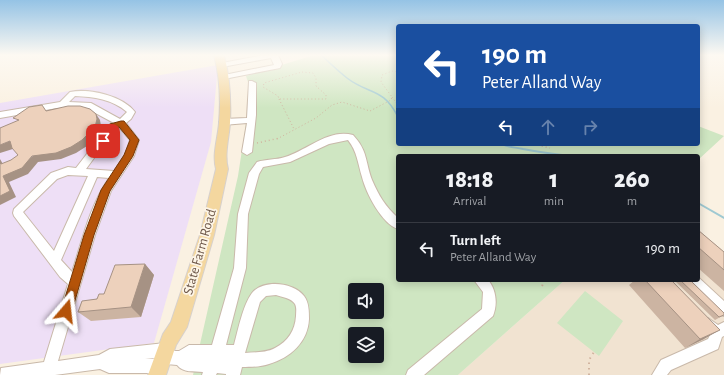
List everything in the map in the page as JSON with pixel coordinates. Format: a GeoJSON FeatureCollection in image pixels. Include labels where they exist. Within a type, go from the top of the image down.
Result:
{"type":"FeatureCollection","features":[{"type":"Feature","properties":{"kind":"main road","name":"State Farm Road"},"geometry":{"type":"LineString","coordinates":[[166,358],[178,327],[207,235],[222,169],[220,161],[225,99],[223,72]]}},
{"type":"Feature","properties":{"kind":"street"},"geometry":{"type":"LineString","coordinates":[[224,77],[247,72]]}},
{"type":"Feature","properties":{"kind":"street"},"geometry":{"type":"LineString","coordinates":[[248,148],[251,120],[252,83]]}},
{"type":"Feature","properties":{"kind":"street"},"geometry":{"type":"LineString","coordinates":[[62,105],[74,94],[107,97],[124,104],[131,112],[130,116],[121,123],[113,126],[78,172]]}},
{"type":"Feature","properties":{"kind":"street"},"geometry":{"type":"LineString","coordinates":[[0,115],[62,105],[88,105],[121,123],[134,140],[128,156],[106,190],[89,235],[49,368]]}},
{"type":"Feature","properties":{"kind":"street"},"geometry":{"type":"LineString","coordinates":[[223,122],[251,120]]}},
{"type":"Feature","properties":{"kind":"street"},"geometry":{"type":"LineString","coordinates":[[211,370],[240,268],[243,214],[254,173],[260,164],[288,160],[328,140],[340,136],[350,137],[358,146],[367,179],[381,208],[396,223]]}},
{"type":"Feature","properties":{"kind":"street"},"geometry":{"type":"LineString","coordinates":[[75,282],[64,273],[18,213],[19,209],[60,172],[116,175]]}},
{"type":"Feature","properties":{"kind":"street"},"geometry":{"type":"LineString","coordinates":[[56,261],[94,173]]}},
{"type":"Feature","properties":{"kind":"street"},"geometry":{"type":"LineString","coordinates":[[413,375],[488,312],[489,290],[482,282]]}},
{"type":"Feature","properties":{"kind":"street"},"geometry":{"type":"LineString","coordinates":[[695,282],[724,310]]}},
{"type":"Feature","properties":{"kind":"street"},"geometry":{"type":"LineString","coordinates":[[166,358],[211,370],[268,358],[281,352],[293,343],[302,328],[303,309],[300,300],[293,294],[276,289],[263,291],[256,298],[252,307],[235,364]]}},
{"type":"Feature","properties":{"kind":"street"},"geometry":{"type":"LineString","coordinates":[[659,375],[666,365],[713,344],[721,332],[701,317]]}},
{"type":"Feature","properties":{"kind":"street"},"geometry":{"type":"LineString","coordinates":[[0,375],[49,368],[64,370],[101,362],[109,366],[166,358],[189,352],[217,352],[235,364]]}},
{"type":"Feature","properties":{"kind":"path"},"geometry":{"type":"LineString","coordinates":[[294,129],[278,96],[263,87],[264,83],[300,72]]}},
{"type":"Feature","properties":{"kind":"path"},"geometry":{"type":"LineString","coordinates":[[280,99],[292,97],[318,100],[326,99],[326,95],[316,86],[316,78],[313,73],[308,72]]}},
{"type":"Feature","properties":{"kind":"path"},"geometry":{"type":"LineString","coordinates":[[388,72],[382,75],[381,82],[396,102]]}},
{"type":"Feature","properties":{"kind":"path"},"geometry":{"type":"LineString","coordinates":[[248,148],[280,138],[316,118],[332,105],[342,102],[370,111],[385,104],[391,100],[392,97]]}},
{"type":"Feature","properties":{"kind":"path"},"geometry":{"type":"LineString","coordinates":[[542,146],[550,148]]}},
{"type":"Feature","properties":{"kind":"path"},"geometry":{"type":"LineString","coordinates":[[542,286],[544,282]]}},
{"type":"Feature","properties":{"kind":"path"},"geometry":{"type":"LineString","coordinates":[[589,375],[589,360],[594,352]]}},
{"type":"Feature","properties":{"kind":"shaded area"},"geometry":{"type":"Polygon","coordinates":[[[175,72],[217,72],[211,142],[154,343],[0,364],[0,103],[175,72]]]}},
{"type":"Feature","properties":{"kind":"shaded area"},"geometry":{"type":"Polygon","coordinates":[[[700,234],[724,253],[724,375],[458,375],[563,282],[700,282],[700,234]]]}},
{"type":"Feature","properties":{"kind":"green space"},"geometry":{"type":"Polygon","coordinates":[[[257,72],[396,72],[396,146],[700,146],[700,127],[724,136],[700,158],[700,154],[396,154],[396,282],[563,282],[458,375],[193,375],[238,176],[251,91],[246,76],[257,72]]]}},
{"type":"Feature","properties":{"kind":"green space"},"geometry":{"type":"Polygon","coordinates":[[[585,291],[623,321],[599,356],[557,323],[585,291]]]}},
{"type":"Feature","properties":{"kind":"building"},"geometry":{"type":"Polygon","coordinates":[[[42,105],[46,111],[68,106],[80,106],[90,109],[96,114],[97,119],[95,127],[82,140],[71,147],[56,153],[32,156],[22,168],[3,176],[10,191],[0,196],[0,163],[1,164],[11,160],[18,155],[12,148],[10,141],[0,145],[0,128],[19,120],[13,118],[29,107],[42,105]]]}},
{"type":"Feature","properties":{"kind":"building"},"geometry":{"type":"Polygon","coordinates":[[[700,232],[724,252],[724,270],[700,249],[700,232]]]}},
{"type":"Feature","properties":{"kind":"building"},"geometry":{"type":"Polygon","coordinates":[[[145,264],[131,307],[78,312],[82,301],[97,299],[99,294],[104,294],[115,265],[145,264]]]}},
{"type":"Feature","properties":{"kind":"building"},"geometry":{"type":"Polygon","coordinates":[[[647,282],[673,282],[720,330],[700,339],[647,282]]]}},
{"type":"Feature","properties":{"kind":"building"},"geometry":{"type":"Polygon","coordinates":[[[682,282],[692,282],[724,313],[724,315],[719,317],[682,282]]]}},
{"type":"Feature","properties":{"kind":"waterway"},"geometry":{"type":"LineString","coordinates":[[340,72],[355,83],[381,96],[387,101],[396,114]]}},
{"type":"Feature","properties":{"kind":"waterway"},"geometry":{"type":"LineString","coordinates":[[508,146],[556,154]]}},
{"type":"Feature","properties":{"kind":"waterway"},"geometry":{"type":"LineString","coordinates":[[700,204],[724,218]]}},
{"type":"Feature","properties":{"kind":"route"},"geometry":{"type":"LineString","coordinates":[[66,311],[89,235],[106,190],[128,156],[134,140],[121,123],[113,126],[103,141]]}}]}
